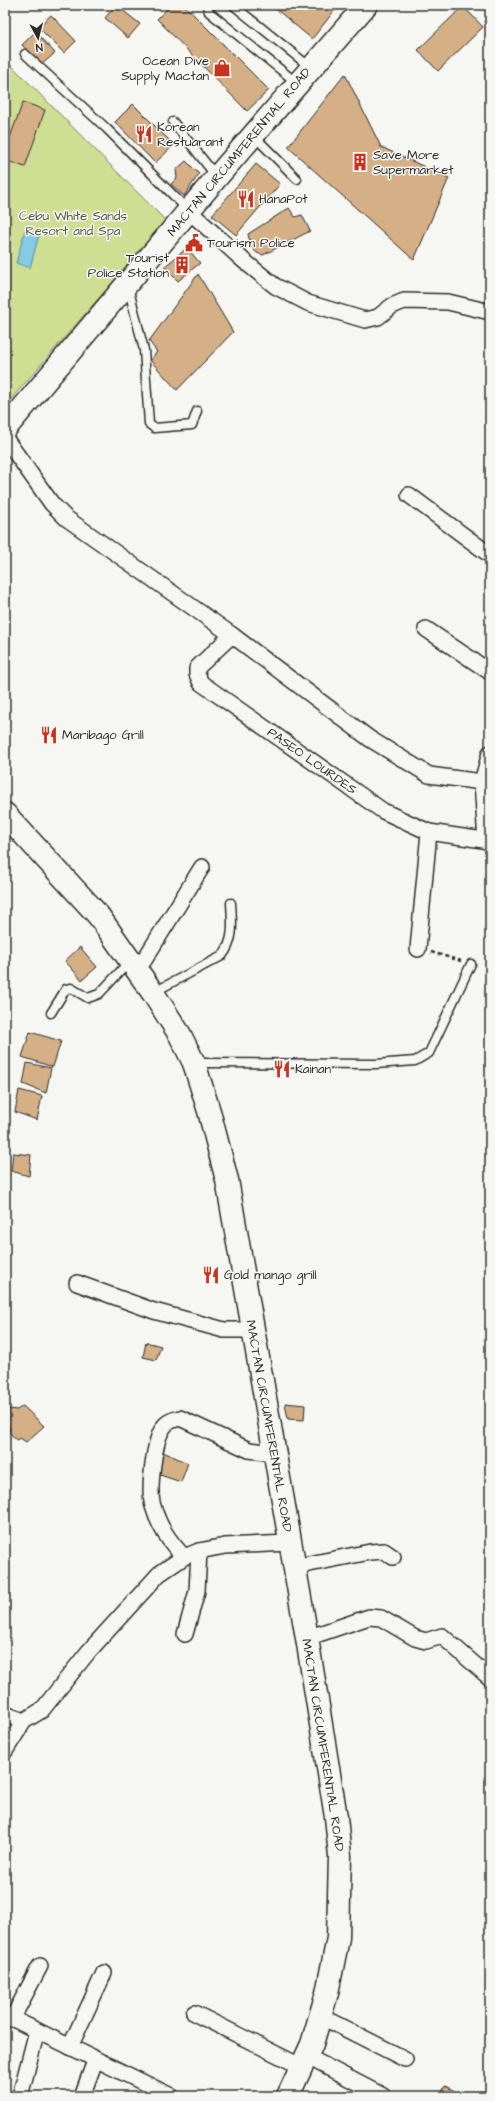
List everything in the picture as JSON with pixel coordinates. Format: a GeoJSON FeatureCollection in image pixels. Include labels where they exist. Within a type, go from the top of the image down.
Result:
{"type":"FeatureCollection","features":[{"type":"Feature","properties":{"kind":"main road","name":"MACTAN CIRCUMFERENTIAL ROAD"},"geometry":{"type":"LineString","coordinates":[[5,429],[217,177],[366,5]]}},
{"type":"Feature","properties":{"kind":"main road","name":"MACTAN CIRCUMFERENTIAL ROAD"},"geometry":{"type":"LineString","coordinates":[[5,814],[98,915],[153,992],[180,1035],[194,1063],[209,1111],[227,1180],[289,1542],[307,1638],[336,1817],[340,1856],[338,1938],[327,1994],[304,2061],[288,2096]]}},
{"type":"Feature","properties":{"kind":"street"},"geometry":{"type":"LineString","coordinates":[[189,211],[275,286],[308,303],[365,320],[378,317],[392,306],[404,301],[448,302],[490,312]]}},
{"type":"Feature","properties":{"kind":"street"},"geometry":{"type":"LineString","coordinates":[[5,438],[52,504],[66,518],[232,635],[370,739],[428,775],[482,782]]}},
{"type":"Feature","properties":{"kind":"street"},"geometry":{"type":"LineString","coordinates":[[409,494],[490,555]]}},
{"type":"Feature","properties":{"kind":"street"},"geometry":{"type":"LineString","coordinates":[[426,629],[490,672]]}},
{"type":"Feature","properties":{"kind":"street","name":"PASEO LOURDES"},"geometry":{"type":"LineString","coordinates":[[232,635],[197,668],[197,674],[201,683],[383,811],[429,832],[488,841]]}},
{"type":"Feature","properties":{"kind":"street"},"geometry":{"type":"LineString","coordinates":[[488,841],[482,782],[490,753]]}},
{"type":"Feature","properties":{"kind":"street"},"geometry":{"type":"LineString","coordinates":[[418,949],[429,832]]}},
{"type":"Feature","properties":{"kind":"street"},"geometry":{"type":"LineString","coordinates":[[134,965],[202,867]]}},
{"type":"Feature","properties":{"kind":"street"},"geometry":{"type":"LineString","coordinates":[[77,1283],[154,1311],[224,1330],[252,1330]]}},
{"type":"Feature","properties":{"kind":"street"},"geometry":{"type":"LineString","coordinates":[[184,1558],[168,1540],[152,1505],[150,1488],[154,1460],[162,1429],[169,1421],[180,1418],[249,1450],[274,1453]]}},
{"type":"Feature","properties":{"kind":"street"},"geometry":{"type":"LineString","coordinates":[[5,1751],[24,1721],[42,1710],[90,1650],[159,1574],[184,1558],[199,1551],[225,1546],[289,1542]]}},
{"type":"Feature","properties":{"kind":"street"},"geometry":{"type":"LineString","coordinates":[[185,1634],[197,1591],[199,1551]]}},
{"type":"Feature","properties":{"kind":"street"},"geometry":{"type":"LineString","coordinates":[[294,1567],[370,1552],[384,1551],[392,1557]]}},
{"type":"Feature","properties":{"kind":"street"},"geometry":{"type":"LineString","coordinates":[[307,1638],[369,1617],[381,1618],[415,1638],[426,1641],[442,1636],[490,1678]]}},
{"type":"Feature","properties":{"kind":"street"},"geometry":{"type":"LineString","coordinates":[[5,1714],[24,1721]]}},
{"type":"Feature","properties":{"kind":"street"},"geometry":{"type":"LineString","coordinates":[[40,1966],[9,2017],[95,2061],[171,2096]]}},
{"type":"Feature","properties":{"kind":"street"},"geometry":{"type":"LineString","coordinates":[[70,2047],[104,1973]]}},
{"type":"Feature","properties":{"kind":"street"},"geometry":{"type":"LineString","coordinates":[[194,2013],[383,2096]]}},
{"type":"Feature","properties":{"kind":"street"},"geometry":{"type":"LineString","coordinates":[[320,2016],[405,2059]]}},
{"type":"Feature","properties":{"kind":"street"},"geometry":{"type":"LineString","coordinates":[[20,2096],[37,2031]]}},
{"type":"Feature","properties":{"kind":"street"},"geometry":{"type":"LineString","coordinates":[[82,2096],[95,2061]]}},
{"type":"Feature","properties":{"kind":"lane"},"geometry":{"type":"LineString","coordinates":[[207,5],[209,12],[304,76]]}},
{"type":"Feature","properties":{"kind":"lane"},"geometry":{"type":"LineString","coordinates":[[233,5],[304,76]]}},
{"type":"Feature","properties":{"kind":"lane"},"geometry":{"type":"LineString","coordinates":[[25,54],[106,128],[189,211]]}},
{"type":"Feature","properties":{"kind":"lane"},"geometry":{"type":"LineString","coordinates":[[173,122],[217,177]]}},
{"type":"Feature","properties":{"kind":"lane"},"geometry":{"type":"LineString","coordinates":[[253,135],[296,179]]}},
{"type":"Feature","properties":{"kind":"lane"},"geometry":{"type":"LineString","coordinates":[[128,283],[144,350],[149,424],[154,428],[192,425],[197,411]]}},
{"type":"Feature","properties":{"kind":"lane"},"geometry":{"type":"LineString","coordinates":[[153,992],[222,956],[229,948],[232,938],[232,903]]}},
{"type":"Feature","properties":{"kind":"lane"},"geometry":{"type":"LineString","coordinates":[[194,1063],[376,1064],[415,1062],[429,1053],[471,964]]}},
{"type":"Feature","properties":{"kind":"lane"},"geometry":{"type":"LineString","coordinates":[[51,1013],[66,989],[71,988],[88,998],[99,994],[134,965]]}},
{"type":"Feature","properties":{"kind":"path"},"geometry":{"type":"LineString","coordinates":[[418,949],[471,964]]}},
{"type":"Feature","properties":{"kind":"green space","name":"Cebu White Sands Resort and Spa"},"geometry":{"type":"Polygon","coordinates":[[[5,59],[166,221],[5,406],[5,59]]]}},
{"type":"Feature","properties":{"kind":"water"},"geometry":{"type":"Polygon","coordinates":[[[25,230],[39,235],[30,268],[16,263],[25,230]]]}},
{"type":"Feature","properties":{"kind":"building"},"geometry":{"type":"Polygon","coordinates":[[[116,5],[140,24],[128,38],[105,18],[116,5]]]}},
{"type":"Feature","properties":{"kind":"building"},"geometry":{"type":"Polygon","coordinates":[[[171,5],[184,5],[269,90],[247,111],[157,19],[171,5]]]}},
{"type":"Feature","properties":{"kind":"building"},"geometry":{"type":"Polygon","coordinates":[[[271,5],[337,5],[338,6],[312,39],[271,5]]]}},
{"type":"Feature","properties":{"kind":"building"},"geometry":{"type":"Polygon","coordinates":[[[463,6],[483,27],[438,71],[418,50],[463,6]]]}},
{"type":"Feature","properties":{"kind":"building"},"geometry":{"type":"Polygon","coordinates":[[[51,15],[76,41],[64,53],[38,27],[51,15]]]}},
{"type":"Feature","properties":{"kind":"building"},"geometry":{"type":"Polygon","coordinates":[[[35,32],[55,53],[41,65],[22,45],[35,32]]]}},
{"type":"Feature","properties":{"kind":"building","name":"Save More Supermarket"},"geometry":{"type":"Polygon","coordinates":[[[345,74],[381,147],[449,178],[414,260],[288,147],[345,74]]]}},
{"type":"Feature","properties":{"kind":"building"},"geometry":{"type":"Polygon","coordinates":[[[23,102],[45,110],[25,167],[5,160],[5,151],[23,102]]]}},
{"type":"Feature","properties":{"kind":"building","name":"Korean Restuarant"},"geometry":{"type":"Polygon","coordinates":[[[133,104],[174,145],[155,163],[115,122],[133,104]]]}},
{"type":"Feature","properties":{"kind":"building"},"geometry":{"type":"Polygon","coordinates":[[[186,161],[199,174],[184,196],[171,184],[177,178],[176,170],[186,161]]]}},
{"type":"Feature","properties":{"kind":"building","name":"HanaPot"},"geometry":{"type":"Polygon","coordinates":[[[256,164],[280,184],[236,235],[212,215],[256,164]]]}},
{"type":"Feature","properties":{"kind":"building"},"geometry":{"type":"Polygon","coordinates":[[[289,208],[295,217],[302,215],[310,231],[263,255],[257,253],[251,247],[248,234],[289,208]]]}},
{"type":"Feature","properties":{"kind":"building","name":"Tourist Police Station"},"geometry":{"type":"Polygon","coordinates":[[[187,248],[200,263],[178,281],[164,267],[187,248]]]}},
{"type":"Feature","properties":{"kind":"building"},"geometry":{"type":"Polygon","coordinates":[[[198,274],[233,332],[177,390],[150,360],[157,352],[149,341],[198,274]]]}},
{"type":"Feature","properties":{"kind":"building"},"geometry":{"type":"Polygon","coordinates":[[[80,947],[97,967],[82,980],[65,961],[80,947]]]}},
{"type":"Feature","properties":{"kind":"building"},"geometry":{"type":"Polygon","coordinates":[[[30,1032],[61,1041],[53,1067],[22,1057],[30,1032]]]}},
{"type":"Feature","properties":{"kind":"building"},"geometry":{"type":"Polygon","coordinates":[[[27,1063],[51,1068],[46,1093],[23,1084],[27,1063]]]}},
{"type":"Feature","properties":{"kind":"building"},"geometry":{"type":"Polygon","coordinates":[[[19,1090],[42,1096],[37,1120],[15,1112],[19,1090]]]}},
{"type":"Feature","properties":{"kind":"building"},"geometry":{"type":"Polygon","coordinates":[[[5,1142],[9,1142],[5,1173],[5,1142]]]}},
{"type":"Feature","properties":{"kind":"building"},"geometry":{"type":"Polygon","coordinates":[[[13,1153],[31,1155],[29,1176],[11,1171],[13,1153]]]}},
{"type":"Feature","properties":{"kind":"building"},"geometry":{"type":"Polygon","coordinates":[[[146,1342],[161,1346],[156,1360],[143,1357],[146,1342]]]}},
{"type":"Feature","properties":{"kind":"building"},"geometry":{"type":"Polygon","coordinates":[[[285,1403],[305,1405],[304,1420],[288,1419],[285,1403]]]}},
{"type":"Feature","properties":{"kind":"building"},"geometry":{"type":"Polygon","coordinates":[[[23,1406],[44,1426],[26,1442],[20,1438],[16,1440],[9,1432],[10,1428],[6,1424],[9,1409],[17,1410],[23,1406]]]}},
{"type":"Feature","properties":{"kind":"building"},"geometry":{"type":"Polygon","coordinates":[[[163,1452],[188,1463],[181,1482],[157,1474],[163,1452]]]}},
{"type":"Feature","properties":{"kind":"building"},"geometry":{"type":"Polygon","coordinates":[[[445,2086],[465,2096],[440,2096],[445,2086]]]}},
{"type":"Feature","properties":{"kind":"place","name":"Ocean Dive Supply Mactan"},"geometry":{"type":"Point","coordinates":[222,68]}},
{"type":"Feature","properties":{"kind":"place","name":"Korean Restuarant"},"geometry":{"type":"Point","coordinates":[144,134]}},
{"type":"Feature","properties":{"kind":"place","name":"Save More Supermarket"},"geometry":{"type":"Point","coordinates":[360,162]}},
{"type":"Feature","properties":{"kind":"place","name":"HanaPot"},"geometry":{"type":"Point","coordinates":[246,199]}},
{"type":"Feature","properties":{"kind":"place","name":"Tourism Police"},"geometry":{"type":"Point","coordinates":[194,243]}},
{"type":"Feature","properties":{"kind":"place","name":"Tourist Police Station"},"geometry":{"type":"Point","coordinates":[182,265]}},
{"type":"Feature","properties":{"kind":"place","name":"Maribago Grill"},"geometry":{"type":"Point","coordinates":[49,735]}},
{"type":"Feature","properties":{"kind":"place","name":"Kainan"},"geometry":{"type":"Point","coordinates":[282,1069]}},
{"type":"Feature","properties":{"kind":"place","name":"Gold mango grill"},"geometry":{"type":"Point","coordinates":[211,1275]}}]}
